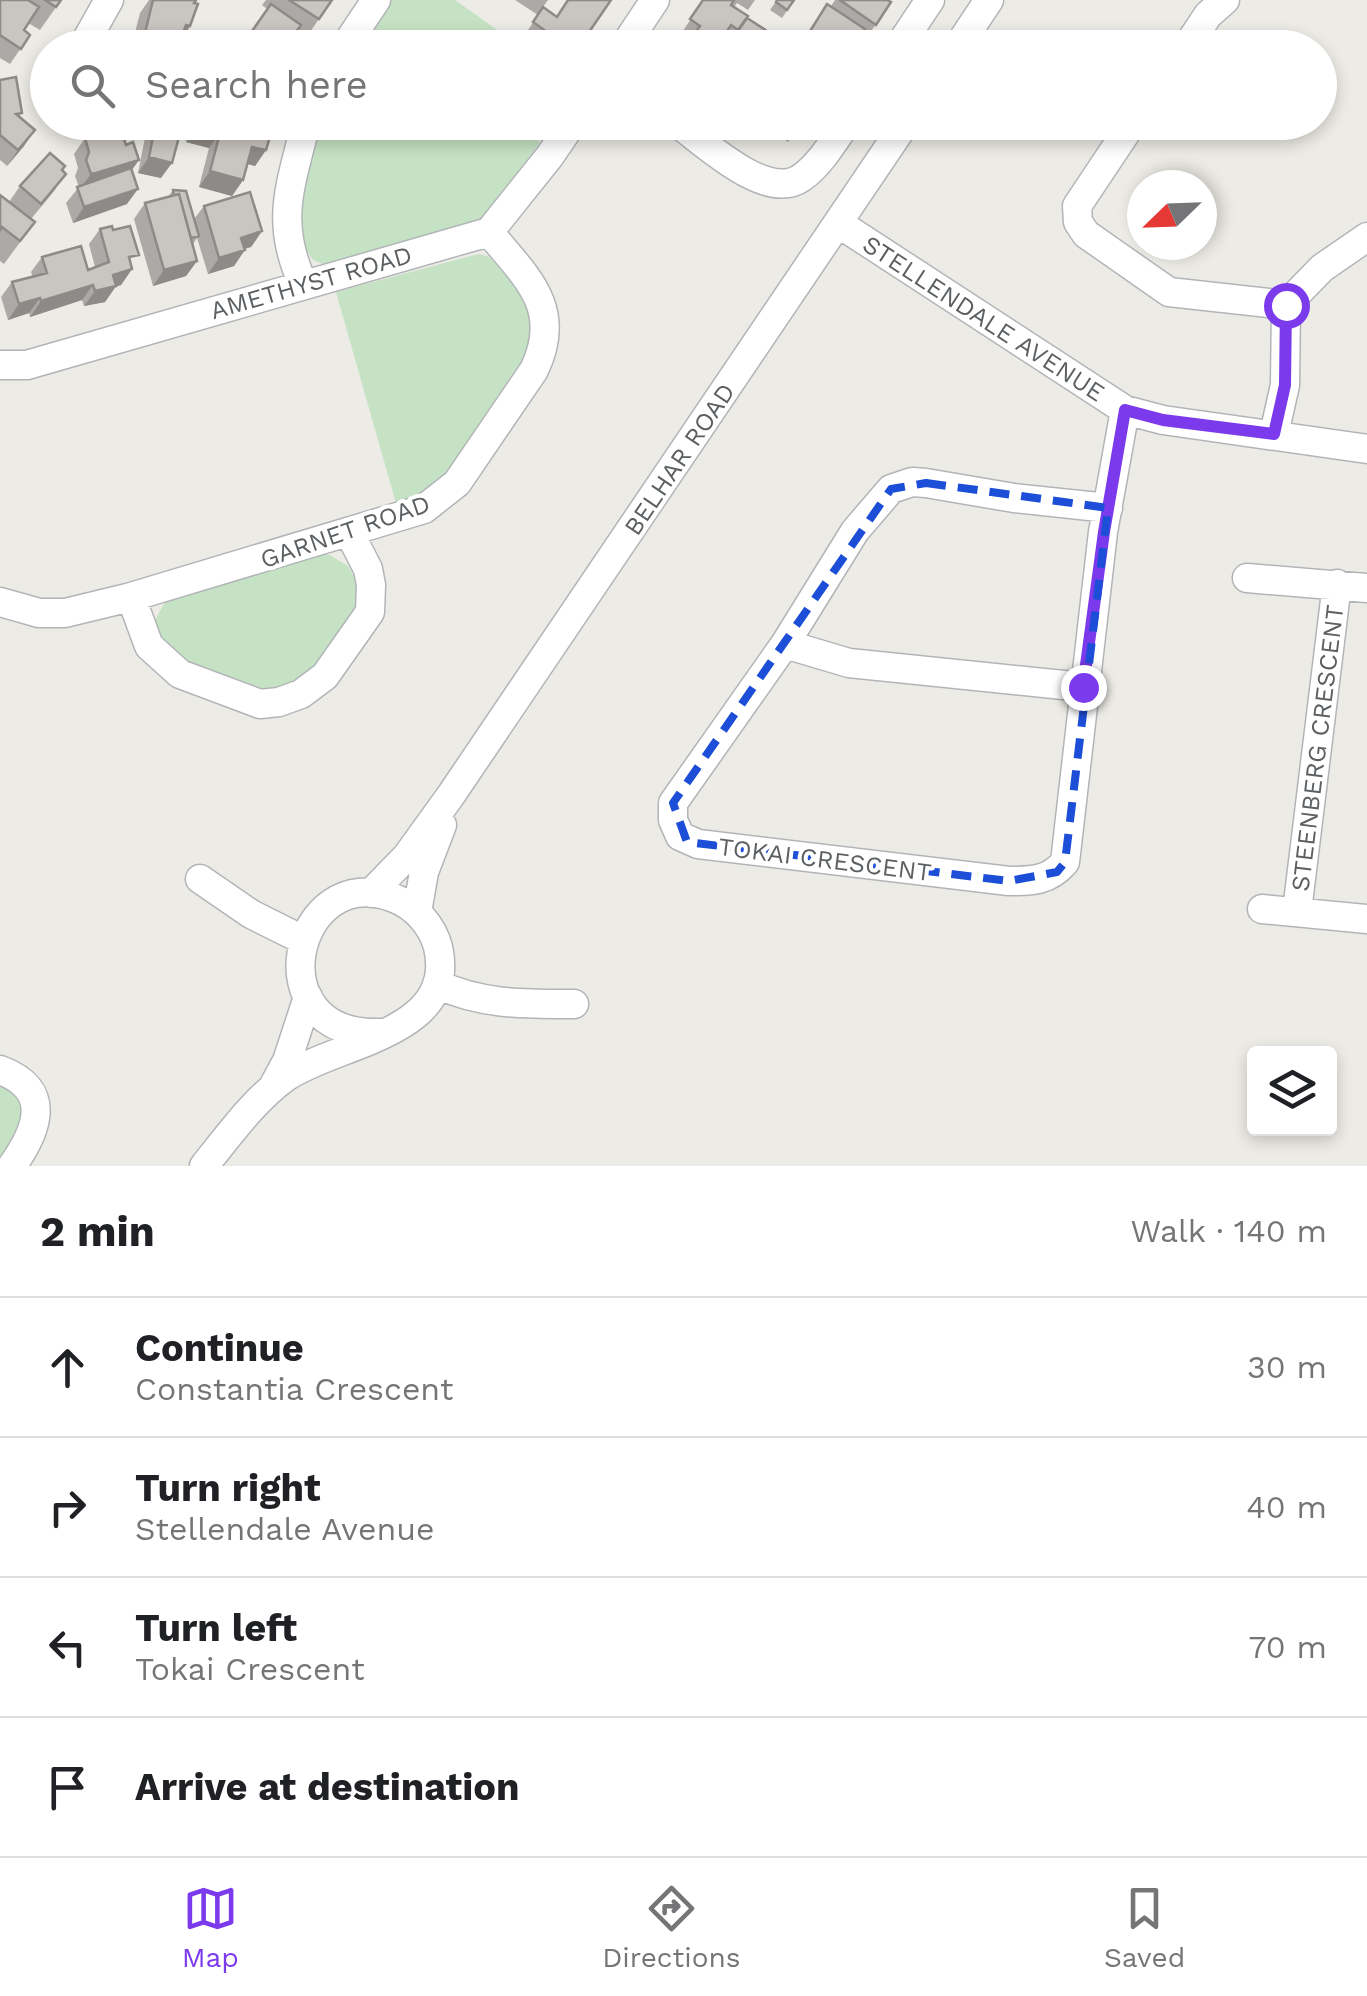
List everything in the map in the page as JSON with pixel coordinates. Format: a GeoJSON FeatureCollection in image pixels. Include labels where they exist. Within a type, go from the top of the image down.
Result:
{"type":"FeatureCollection","features":[{"type":"Feature","properties":{"kind":"street"},"geometry":{"type":"LineString","coordinates":[[92,30],[109,0]]}},
{"type":"Feature","properties":{"kind":"street"},"geometry":{"type":"LineString","coordinates":[[356,30],[376,0]]}},
{"type":"Feature","properties":{"kind":"street"},"geometry":{"type":"LineString","coordinates":[[635,30],[655,0]]}},
{"type":"Feature","properties":{"kind":"street"},"geometry":{"type":"LineString","coordinates":[[910,30],[930,0]]}},
{"type":"Feature","properties":{"kind":"street"},"geometry":{"type":"LineString","coordinates":[[969,30],[989,0]]}},
{"type":"Feature","properties":{"kind":"street"},"geometry":{"type":"LineString","coordinates":[[1198,30],[1225,0]]}},
{"type":"Feature","properties":{"kind":"street"},"geometry":{"type":"LineString","coordinates":[[302,140],[286,203],[285,225],[303,284]]}},
{"type":"Feature","properties":{"kind":"street"},"geometry":{"type":"LineString","coordinates":[[489,232],[561,140]]}},
{"type":"Feature","properties":{"kind":"street"},"geometry":{"type":"LineString","coordinates":[[702,140],[760,180],[785,185],[800,179],[834,140]]}},
{"type":"Feature","properties":{"kind":"street","name":"BELHAR ROAD"},"geometry":{"type":"LineString","coordinates":[[371,893],[407,856],[451,795],[894,140]]}},
{"type":"Feature","properties":{"kind":"street"},"geometry":{"type":"LineString","coordinates":[[1121,140],[1077,206],[1078,222],[1086,234],[1169,292],[1286,305]]}},
{"type":"Feature","properties":{"kind":"street","name":"STELLENDALE AVENUE"},"geometry":{"type":"LineString","coordinates":[[838,223],[1125,410],[1163,420],[1367,449]]}},
{"type":"Feature","properties":{"kind":"street","name":"AMETHYST ROAD"},"geometry":{"type":"LineString","coordinates":[[0,365],[27,364],[489,232]]}},
{"type":"Feature","properties":{"kind":"street","name":"GARNET ROAD"},"geometry":{"type":"LineString","coordinates":[[0,602],[39,614],[131,598],[350,534],[424,509],[448,493],[534,370],[547,331],[544,308],[530,282],[489,232]]}},
{"type":"Feature","properties":{"kind":"street"},"geometry":{"type":"LineString","coordinates":[[1274,434],[1285,385],[1286,305],[1322,268],[1367,238]]}},
{"type":"Feature","properties":{"kind":"street","name":"TOKAI CRESCENT"},"geometry":{"type":"LineString","coordinates":[[1108,508],[926,483],[898,486],[856,532],[784,644],[673,803],[673,820],[680,836],[687,842],[1009,881],[1040,880],[1057,872],[1065,862],[1083,687],[1125,410]]}},
{"type":"Feature","properties":{"kind":"street"},"geometry":{"type":"LineString","coordinates":[[131,598],[149,646],[180,674],[260,704],[279,702],[301,694],[325,676],[370,612],[368,569],[350,534]]}},
{"type":"Feature","properties":{"kind":"street","name":"STEENBERG CRESCENT"},"geometry":{"type":"LineString","coordinates":[[1247,578],[1367,588]]}},
{"type":"Feature","properties":{"kind":"street","name":"STEENBERG CRESCENT"},"geometry":{"type":"LineString","coordinates":[[1297,911],[1337,584]]}},
{"type":"Feature","properties":{"kind":"street"},"geometry":{"type":"LineString","coordinates":[[784,644],[849,663],[1083,687]]}},
{"type":"Feature","properties":{"kind":"street","name":"BELHAR ROAD"},"geometry":{"type":"LineString","coordinates":[[417,912],[424,872],[451,795]]}},
{"type":"Feature","properties":{"kind":"street"},"geometry":{"type":"LineString","coordinates":[[200,879],[251,914],[304,940]]}},
{"type":"Feature","properties":{"kind":"street"},"geometry":{"type":"LineString","coordinates":[[274,1086],[312,1062],[400,1028],[429,1002],[440,965],[430,927],[417,912],[388,896],[352,895],[318,915],[304,940],[299,968],[308,997],[326,1019],[342,1030],[381,1034]]}},
{"type":"Feature","properties":{"kind":"street","name":"STEENBERG CRESCENT"},"geometry":{"type":"LineString","coordinates":[[1262,909],[1367,919]]}},
{"type":"Feature","properties":{"kind":"street"},"geometry":{"type":"LineString","coordinates":[[436,984],[466,997],[506,1004],[574,1004]]}},
{"type":"Feature","properties":{"kind":"street"},"geometry":{"type":"LineString","coordinates":[[204,1166],[274,1086],[287,1061],[308,997]]}},
{"type":"Feature","properties":{"kind":"street"},"geometry":{"type":"LineString","coordinates":[[0,1070],[28,1090],[36,1114],[31,1140],[12,1166]]}},
{"type":"Feature","properties":{"kind":"highlighted area"},"geometry":{"type":"Polygon","coordinates":[[[926,483],[1108,508],[1065,862],[1057,872],[1009,881],[687,842],[673,803],[891,489],[926,483]]]}},
{"type":"Feature","properties":{"kind":"green space"},"geometry":{"type":"Polygon","coordinates":[[[391,0],[455,0],[497,30],[370,30],[391,0]]]}},
{"type":"Feature","properties":{"kind":"green space"},"geometry":{"type":"Polygon","coordinates":[[[312,140],[540,142],[481,222],[330,267],[313,260],[295,233],[312,140]]]}},
{"type":"Feature","properties":{"kind":"green space"},"geometry":{"type":"Polygon","coordinates":[[[478,254],[502,266],[536,312],[537,342],[438,488],[397,507],[336,292],[478,254]]]}},
{"type":"Feature","properties":{"kind":"green space"},"geometry":{"type":"Polygon","coordinates":[[[319,553],[348,566],[359,584],[359,604],[315,675],[263,694],[169,658],[153,624],[166,600],[319,553]]]}},
{"type":"Feature","properties":{"kind":"green space"},"geometry":{"type":"Polygon","coordinates":[[[0,1084],[21,1099],[26,1117],[0,1164],[0,1084]]]}},
{"type":"Feature","properties":{"kind":"building"},"geometry":{"type":"Polygon","coordinates":[[[0,0],[28,0],[39,7],[24,30],[30,35],[21,49],[0,35],[0,0]]]}},
{"type":"Feature","properties":{"kind":"building"},"geometry":{"type":"Polygon","coordinates":[[[153,0],[196,0],[190,26],[186,25],[184,30],[146,30],[153,0]]]}},
{"type":"Feature","properties":{"kind":"building"},"geometry":{"type":"Polygon","coordinates":[[[289,0],[332,0],[319,19],[289,0]]]}},
{"type":"Feature","properties":{"kind":"building"},"geometry":{"type":"Polygon","coordinates":[[[568,0],[611,0],[590,30],[544,30],[533,22],[543,7],[557,17],[568,0]]]}},
{"type":"Feature","properties":{"kind":"building"},"geometry":{"type":"Polygon","coordinates":[[[703,0],[734,0],[731,5],[748,16],[738,30],[731,25],[728,30],[697,30],[700,26],[690,19],[703,0]]]}},
{"type":"Feature","properties":{"kind":"building"},"geometry":{"type":"Polygon","coordinates":[[[777,0],[794,0],[787,10],[777,0]]]}},
{"type":"Feature","properties":{"kind":"building"},"geometry":{"type":"Polygon","coordinates":[[[840,0],[887,0],[891,2],[876,25],[840,0]]]}},
{"type":"Feature","properties":{"kind":"building"},"geometry":{"type":"Polygon","coordinates":[[[271,4],[301,25],[297,30],[253,30],[271,4]]]}},
{"type":"Feature","properties":{"kind":"building"},"geometry":{"type":"Polygon","coordinates":[[[827,4],[865,29],[864,30],[811,30],[827,4]]]}},
{"type":"Feature","properties":{"kind":"building"},"geometry":{"type":"Polygon","coordinates":[[[747,18],[766,30],[739,30],[747,18]]]}},
{"type":"Feature","properties":{"kind":"building"},"geometry":{"type":"Polygon","coordinates":[[[16,77],[22,113],[16,114],[30,126],[30,136],[18,150],[0,135],[0,80],[16,77]]]}},
{"type":"Feature","properties":{"kind":"building"},"geometry":{"type":"Polygon","coordinates":[[[86,140],[124,140],[126,145],[133,142],[139,160],[91,174],[86,160],[89,152],[86,140]]]}},
{"type":"Feature","properties":{"kind":"building"},"geometry":{"type":"Polygon","coordinates":[[[152,140],[178,140],[172,163],[149,157],[152,140]]]}},
{"type":"Feature","properties":{"kind":"building"},"geometry":{"type":"Polygon","coordinates":[[[218,140],[269,140],[266,150],[252,147],[243,180],[210,171],[218,140]]]}},
{"type":"Feature","properties":{"kind":"building"},"geometry":{"type":"Polygon","coordinates":[[[50,153],[65,166],[62,170],[66,174],[41,204],[20,186],[50,153]]]}},
{"type":"Feature","properties":{"kind":"building"},"geometry":{"type":"Polygon","coordinates":[[[131,168],[138,189],[84,207],[77,187],[131,168]]]}},
{"type":"Feature","properties":{"kind":"building"},"geometry":{"type":"Polygon","coordinates":[[[173,190],[186,191],[199,236],[191,238],[179,194],[174,195],[173,190]]]}},
{"type":"Feature","properties":{"kind":"building"},"geometry":{"type":"Polygon","coordinates":[[[250,192],[262,231],[241,238],[245,250],[219,258],[204,206],[250,192]]]}},
{"type":"Feature","properties":{"kind":"building"},"geometry":{"type":"Polygon","coordinates":[[[179,194],[197,261],[164,270],[145,203],[179,194]]]}},
{"type":"Feature","properties":{"kind":"building"},"geometry":{"type":"Polygon","coordinates":[[[0,195],[35,222],[20,241],[2,227],[0,230],[0,195]]]}},
{"type":"Feature","properties":{"kind":"building"},"geometry":{"type":"Polygon","coordinates":[[[112,226],[113,230],[130,226],[139,255],[129,257],[132,269],[113,275],[116,286],[95,291],[93,285],[19,304],[12,282],[47,273],[42,257],[81,246],[88,270],[109,262],[100,229],[112,226]]]}},
{"type":"Feature","properties":{"kind":"route"},"geometry":{"type":"LineString","coordinates":[[1083,687],[1125,410],[1163,420],[1274,434],[1285,385],[1286,305]]}}]}
